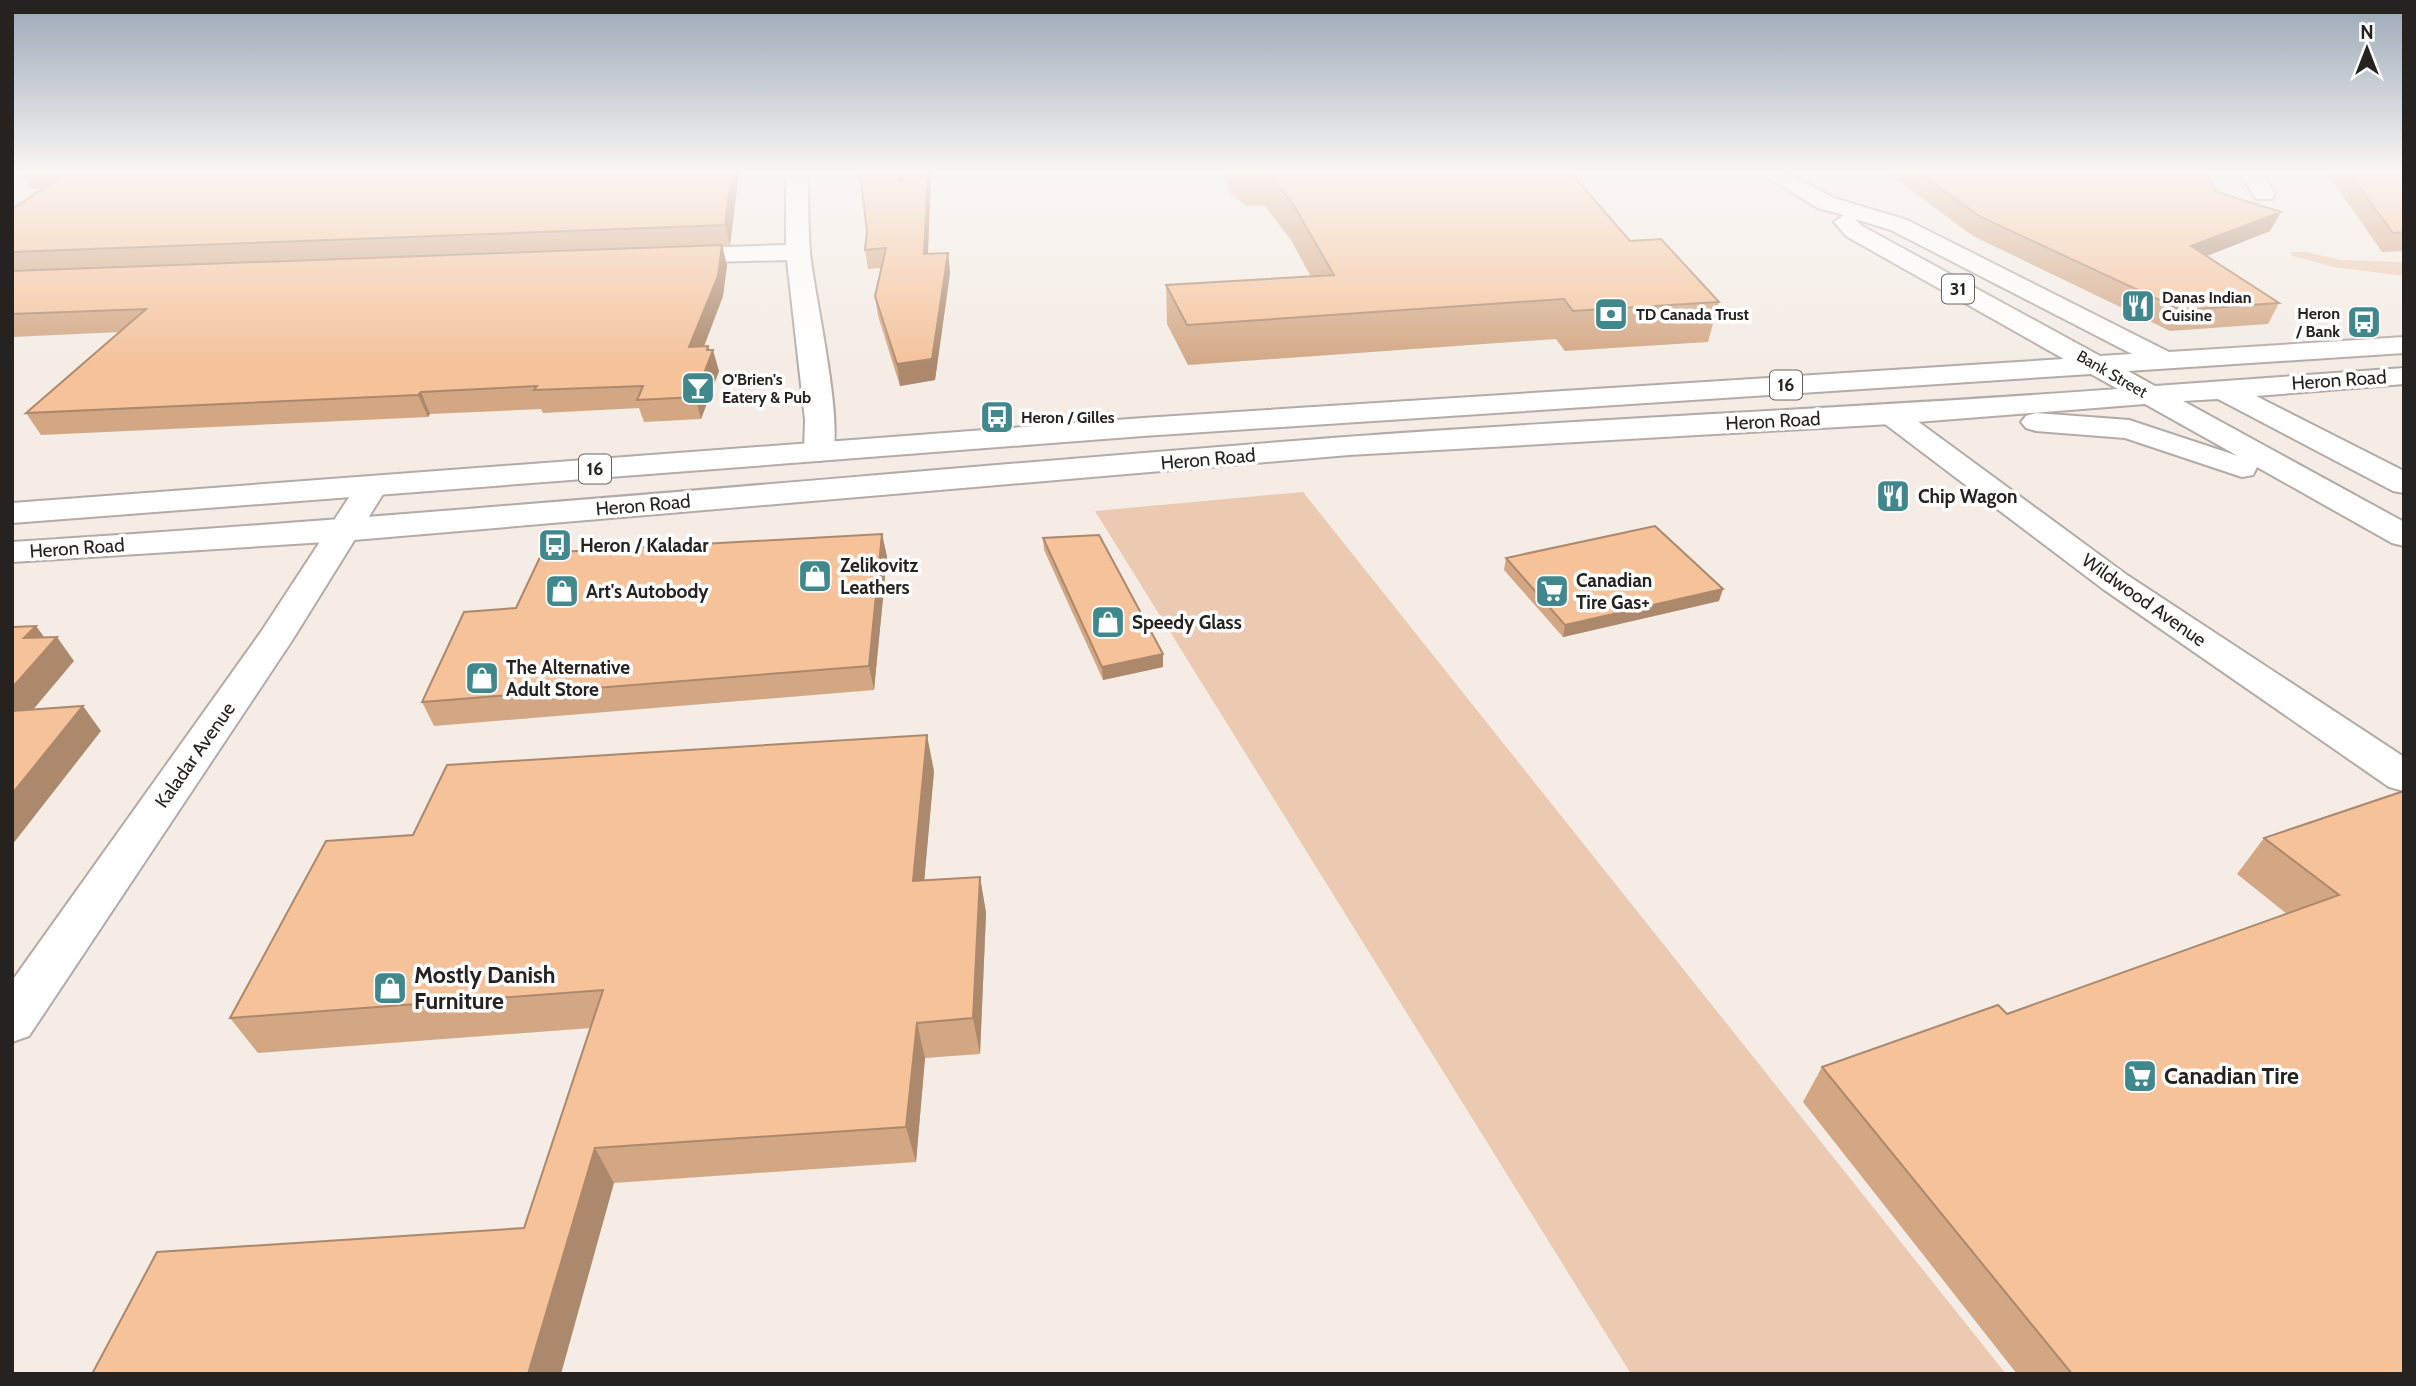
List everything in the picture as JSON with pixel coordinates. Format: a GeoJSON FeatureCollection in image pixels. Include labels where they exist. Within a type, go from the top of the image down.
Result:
{"type":"FeatureCollection","features":[{"type":"Feature","properties":{"kind":"main road"},"geometry":{"type":"LineString","coordinates":[[798,237],[820,419],[819,452]]}},
{"type":"Feature","properties":{"kind":"main road","name":"Bank Street"},"geometry":{"type":"LineString","coordinates":[[1863,237],[2404,536]]}},
{"type":"Feature","properties":{"kind":"main road","name":"Bank Street"},"geometry":{"type":"LineString","coordinates":[[1922,237],[2391,477]]}},
{"type":"Feature","properties":{"kind":"main road"},"geometry":{"type":"LineString","coordinates":[[646,257],[798,251]]}},
{"type":"Feature","properties":{"kind":"main road"},"geometry":{"type":"LineString","coordinates":[[1936,376],[1990,359],[2002,348],[1998,331],[1959,289]]}},
{"type":"Feature","properties":{"kind":"main road","name":"Heron Road"},"geometry":{"type":"LineString","coordinates":[[12,513],[1143,427],[2404,345]]}},
{"type":"Feature","properties":{"kind":"main road","name":"Heron Road"},"geometry":{"type":"LineString","coordinates":[[12,552],[342,531],[1386,443],[1891,415],[2219,387],[2404,376]]}},
{"type":"Feature","properties":{"kind":"main road"},"geometry":{"type":"LineString","coordinates":[[2391,477],[2345,445],[2336,433],[2334,410],[2358,393],[2404,383]]}},
{"type":"Feature","properties":{"kind":"main road"},"geometry":{"type":"LineString","coordinates":[[1891,415],[2084,424],[2129,429],[2230,463],[2404,536]]}},
{"type":"Feature","properties":{"kind":"main road","name":"Wildwood Avenue"},"geometry":{"type":"LineString","coordinates":[[1891,415],[2115,582],[2404,778]]}},
{"type":"Feature","properties":{"kind":"main road","name":"Kaladar Avenue"},"geometry":{"type":"LineString","coordinates":[[12,1021],[275,639],[372,486]]}},
{"type":"Feature","properties":{"kind":"shaded area"},"geometry":{"type":"Polygon","coordinates":[[[2290,252],[2306,252],[2341,260],[2404,262],[2404,276],[2334,267],[2293,256],[2290,252]]]}},
{"type":"Feature","properties":{"kind":"shaded area"},"geometry":{"type":"Polygon","coordinates":[[[1303,492],[2006,1374],[1631,1374],[1095,511],[1303,492]]]}},
{"type":"Feature","properties":{"kind":"building"},"geometry":{"type":"Polygon","coordinates":[[[12,237],[417,237],[12,252],[12,237]]]}},
{"type":"Feature","properties":{"kind":"building"},"geometry":{"type":"Polygon","coordinates":[[[866,237],[925,237],[924,254],[948,253],[932,359],[897,364],[875,296],[886,248],[865,250],[866,237]]]}},
{"type":"Feature","properties":{"kind":"building"},"geometry":{"type":"Polygon","coordinates":[[[1312,237],[1626,237],[1630,241],[1661,239],[1719,302],[1573,311],[1564,299],[1187,325],[1166,285],[1334,275],[1312,237]]]}},
{"type":"Feature","properties":{"kind":"building"},"geometry":{"type":"Polygon","coordinates":[[[2023,237],[2216,237],[2191,246],[2279,303],[2181,310],[2023,237]]]}},
{"type":"Feature","properties":{"kind":"building"},"geometry":{"type":"Polygon","coordinates":[[[722,245],[718,276],[689,347],[708,346],[707,350],[713,350],[695,397],[637,400],[643,386],[534,390],[537,386],[421,392],[418,395],[26,413],[146,309],[12,314],[12,271],[722,245]]]}},
{"type":"Feature","properties":{"kind":"building"},"geometry":{"type":"Polygon","coordinates":[[[1655,526],[1723,589],[1565,625],[1506,558],[1655,526]]]}},
{"type":"Feature","properties":{"kind":"building"},"geometry":{"type":"Polygon","coordinates":[[[882,534],[869,666],[422,702],[464,612],[516,608],[542,553],[882,534]]]}},
{"type":"Feature","properties":{"kind":"building","name":"Speedy Glass"},"geometry":{"type":"Polygon","coordinates":[[[1099,535],[1163,654],[1102,667],[1043,538],[1099,535]]]}},
{"type":"Feature","properties":{"kind":"building"},"geometry":{"type":"Polygon","coordinates":[[[36,626],[24,638],[57,637],[12,688],[12,627],[36,626]]]}},
{"type":"Feature","properties":{"kind":"building"},"geometry":{"type":"Polygon","coordinates":[[[83,706],[12,794],[12,711],[83,706]]]}},
{"type":"Feature","properties":{"kind":"building"},"geometry":{"type":"Polygon","coordinates":[[[927,735],[913,881],[980,877],[973,1018],[917,1023],[906,1127],[595,1148],[528,1374],[92,1374],[157,1252],[524,1228],[603,990],[230,1018],[326,841],[413,835],[447,765],[927,735]]]}},
{"type":"Feature","properties":{"kind":"building","name":"Canadian Tire"},"geometry":{"type":"Polygon","coordinates":[[[2404,791],[2404,1374],[2072,1374],[1822,1067],[1998,1005],[2007,1014],[2339,895],[2264,838],[2404,791]]]}},
{"type":"Feature","properties":{"kind":"place","name":"Danas Indian Cuisine"},"geometry":{"type":"Point","coordinates":[2138,306]}},
{"type":"Feature","properties":{"kind":"place","name":"TD Canada Trust"},"geometry":{"type":"Point","coordinates":[1611,314]}},
{"type":"Feature","properties":{"kind":"place","name":"Heron / Bank"},"geometry":{"type":"Point","coordinates":[2364,322]}},
{"type":"Feature","properties":{"kind":"place","name":"O'Brien's Eatery & Pub"},"geometry":{"type":"Point","coordinates":[698,388]}},
{"type":"Feature","properties":{"kind":"place","name":"Heron / Gilles"},"geometry":{"type":"Point","coordinates":[997,417]}},
{"type":"Feature","properties":{"kind":"place","name":"Chip Wagon"},"geometry":{"type":"Point","coordinates":[1893,496]}},
{"type":"Feature","properties":{"kind":"place","name":"Heron / Kaladar"},"geometry":{"type":"Point","coordinates":[555,545]}},
{"type":"Feature","properties":{"kind":"place","name":"Zelikovitz Leathers"},"geometry":{"type":"Point","coordinates":[815,576]}},
{"type":"Feature","properties":{"kind":"place","name":"Art's Autobody"},"geometry":{"type":"Point","coordinates":[562,591]}},
{"type":"Feature","properties":{"kind":"place","name":"Canadian Tire Gas+"},"geometry":{"type":"Point","coordinates":[1552,591]}},
{"type":"Feature","properties":{"kind":"place","name":"Speedy Glass"},"geometry":{"type":"Point","coordinates":[1108,622]}},
{"type":"Feature","properties":{"kind":"place","name":"The Alternative Adult Store"},"geometry":{"type":"Point","coordinates":[482,678]}},
{"type":"Feature","properties":{"kind":"place","name":"Mostly Danish Furniture"},"geometry":{"type":"Point","coordinates":[390,988]}},
{"type":"Feature","properties":{"kind":"place","name":"Canadian Tire"},"geometry":{"type":"Point","coordinates":[2140,1076]}}]}
